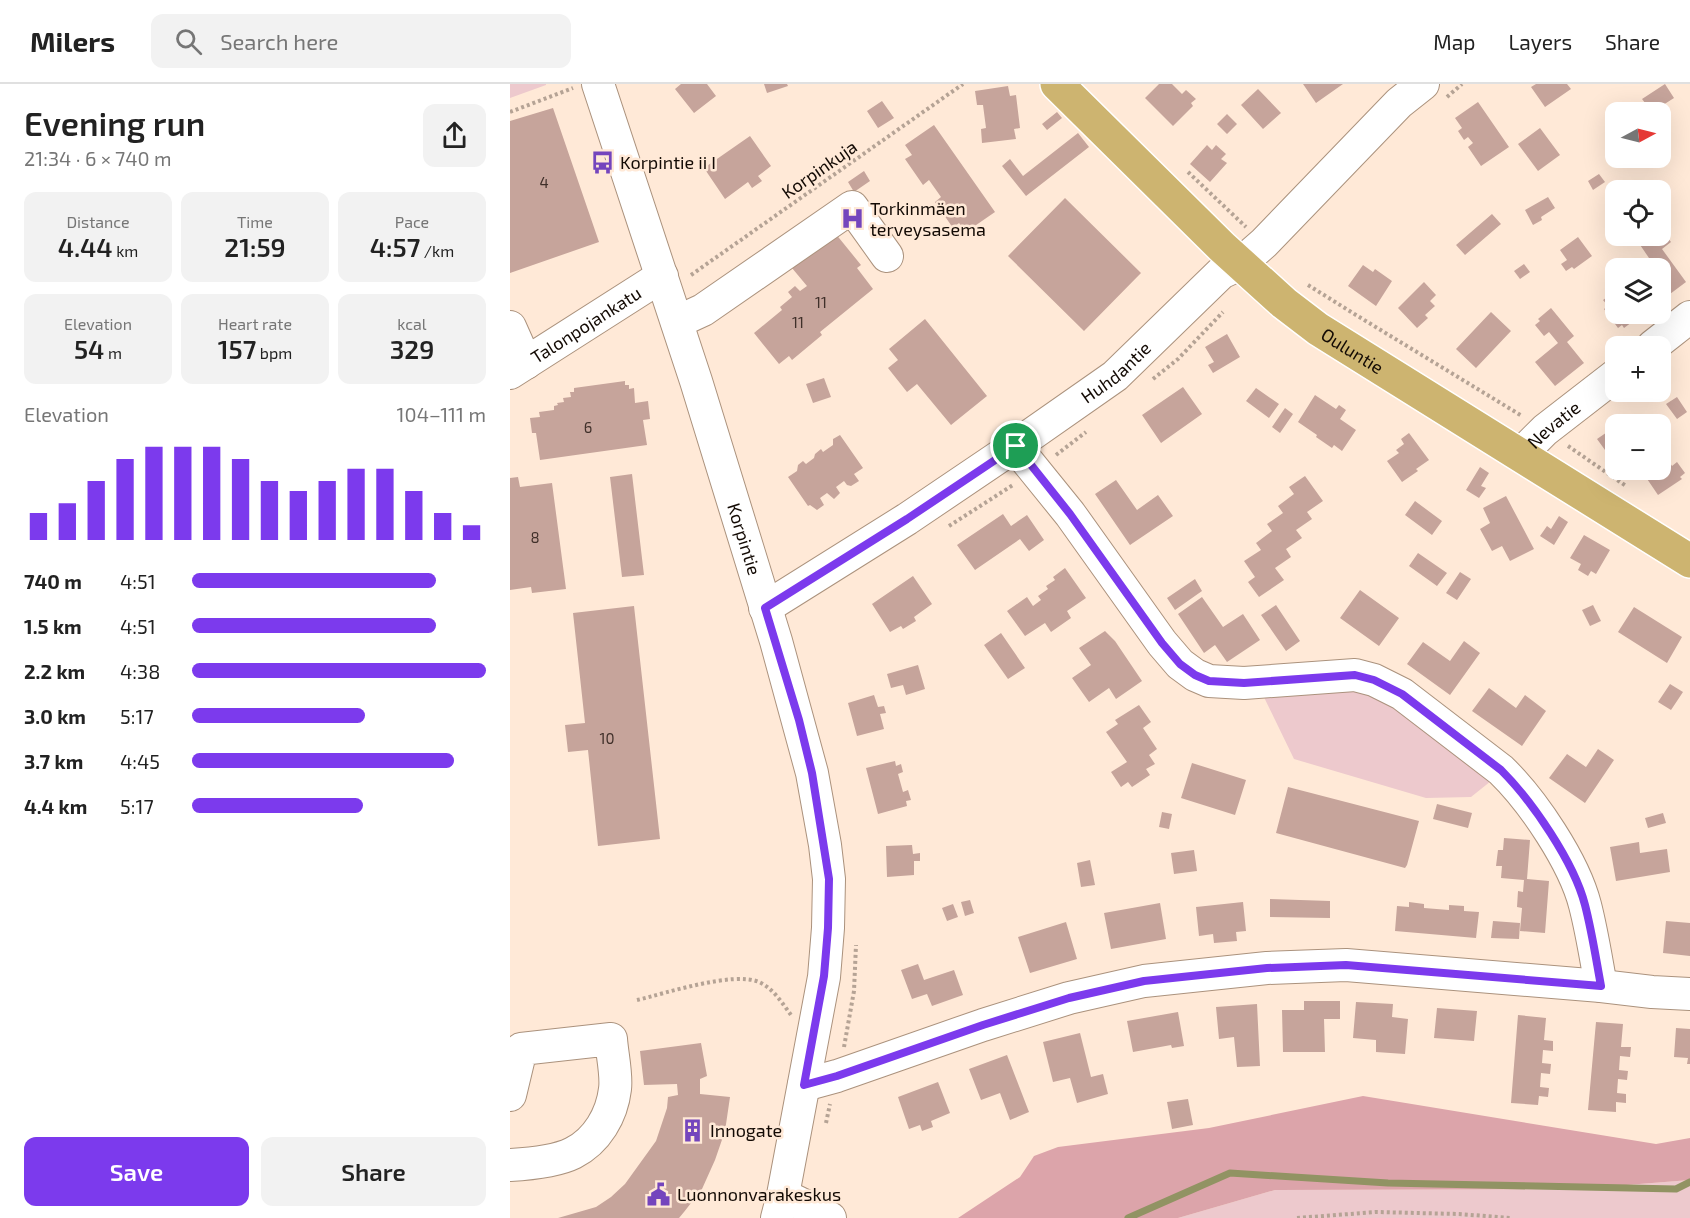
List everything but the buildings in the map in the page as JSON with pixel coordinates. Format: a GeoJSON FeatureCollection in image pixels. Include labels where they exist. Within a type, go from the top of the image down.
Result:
{"type":"FeatureCollection","features":[{"type":"Feature","properties":{"kind":"main road","name":"Ouluntie"},"geometry":{"type":"LineString","coordinates":[[1058,84],[1239,264],[1284,303],[1318,328],[1690,561]]}},
{"type":"Feature","properties":{"kind":"street","name":"Huhdantie"},"geometry":{"type":"LineString","coordinates":[[765,608],[907,519],[1115,376],[1221,273],[1239,264],[1263,243],[1399,103],[1423,84]]}},
{"type":"Feature","properties":{"kind":"street","name":"Korpintie"},"geometry":{"type":"LineString","coordinates":[[585,86],[676,276],[677,322],[799,720],[812,773],[829,879],[828,928],[824,976],[816,1027],[780,1207]]}},
{"type":"Feature","properties":{"kind":"street"},"geometry":{"type":"LineString","coordinates":[[677,322],[703,310],[852,207],[887,256]]}},
{"type":"Feature","properties":{"kind":"street","name":"Talonpojankatu"},"geometry":{"type":"LineString","coordinates":[[518,368],[676,276]]}},
{"type":"Feature","properties":{"kind":"street"},"geometry":{"type":"LineString","coordinates":[[1666,336],[1690,317]]}},
{"type":"Feature","properties":{"kind":"street"},"geometry":{"type":"LineString","coordinates":[[510,327],[518,368]]}},
{"type":"Feature","properties":{"kind":"street","name":"Nevatie"},"geometry":{"type":"LineString","coordinates":[[1521,454],[1545,430],[1605,384]]}},
{"type":"Feature","properties":{"kind":"street"},"geometry":{"type":"LineString","coordinates":[[1016,446],[1070,514],[1162,643],[1180,664],[1195,675],[1209,681],[1244,683],[1355,675],[1374,680],[1402,694],[1501,770],[1516,784],[1554,839],[1577,880],[1585,904],[1601,986]]}},
{"type":"Feature","properties":{"kind":"street"},"geometry":{"type":"LineString","coordinates":[[804,1085],[1069,998],[1144,981],[1267,968],[1346,965],[1690,994]]}},
{"type":"Feature","properties":{"kind":"street"},"geometry":{"type":"LineString","coordinates":[[510,1095],[521,1049],[611,1039],[616,1087],[612,1106],[601,1128],[574,1153],[545,1161],[510,1165]]}},
{"type":"Feature","properties":{"kind":"street"},"geometry":{"type":"LineString","coordinates":[[780,1207],[830,1218]]}},
{"type":"Feature","properties":{"kind":"path","name":"Korpinkuja"},"geometry":{"type":"LineString","coordinates":[[676,276],[963,84]]}},
{"type":"Feature","properties":{"kind":"path"},"geometry":{"type":"LineString","coordinates":[[510,112],[585,86]]}},
{"type":"Feature","properties":{"kind":"path"},"geometry":{"type":"LineString","coordinates":[[1187,171],[1263,243]]}},
{"type":"Feature","properties":{"kind":"path"},"geometry":{"type":"LineString","coordinates":[[1302,280],[1545,430],[1629,488]]}},
{"type":"Feature","properties":{"kind":"path"},"geometry":{"type":"LineString","coordinates":[[637,1000],[723,980],[748,979],[762,983],[780,999],[795,1022],[847,1033]]}},
{"type":"Feature","properties":{"kind":"path"},"geometry":{"type":"LineString","coordinates":[[1297,1218],[1376,1212],[1510,1218]]}},
{"type":"Feature","properties":{"kind":"shaded area"},"geometry":{"type":"Polygon","coordinates":[[[510,84],[546,84],[546,85],[510,98],[510,84]]]}},
{"type":"Feature","properties":{"kind":"shaded area"},"geometry":{"type":"Polygon","coordinates":[[[1338,683],[1407,712],[1491,781],[1471,797],[1426,798],[1294,759],[1261,691],[1338,683]]]}},
{"type":"Feature","properties":{"kind":"shaded area"},"geometry":{"type":"Polygon","coordinates":[[[1363,1096],[1656,1144],[1690,1138],[1690,1180],[1576,1189],[1275,1190],[1178,1218],[958,1218],[1020,1177],[1034,1156],[1058,1147],[1209,1128],[1363,1096]]]}},
{"type":"Feature","properties":{"kind":"shaded area"},"geometry":{"type":"Polygon","coordinates":[[[1690,1180],[1690,1218],[1178,1218],[1275,1190],[1576,1189],[1690,1180]]]}},
{"type":"Feature","properties":{"kind":"waterway"},"geometry":{"type":"LineString","coordinates":[[1128,1218],[1230,1173],[1388,1183],[1676,1189],[1690,1182]]}},
{"type":"Feature","properties":{"kind":"place","name":"Korpintie ii I"},"geometry":{"type":"Point","coordinates":[602,162]}},
{"type":"Feature","properties":{"kind":"place","name":"Torkinmäen terveysasema"},"geometry":{"type":"Point","coordinates":[852,218]}},
{"type":"Feature","properties":{"kind":"place","name":"Innogate"},"geometry":{"type":"Point","coordinates":[692,1130]}},
{"type":"Feature","properties":{"kind":"place","name":"Luonnonvarakeskus"},"geometry":{"type":"Point","coordinates":[659,1194]}},
{"type":"Feature","properties":{"kind":"route"},"geometry":{"type":"LineString","coordinates":[[1016,446],[1070,514],[1162,643],[1180,664],[1195,675],[1209,681],[1244,683],[1355,675],[1374,680],[1402,694],[1501,770],[1516,784],[1554,839],[1577,880],[1585,904],[1601,986],[1346,965],[1267,968],[1144,981],[1069,998],[804,1085],[824,976],[829,879],[812,773],[799,720],[765,608],[907,519],[1016,446]]}}]}
